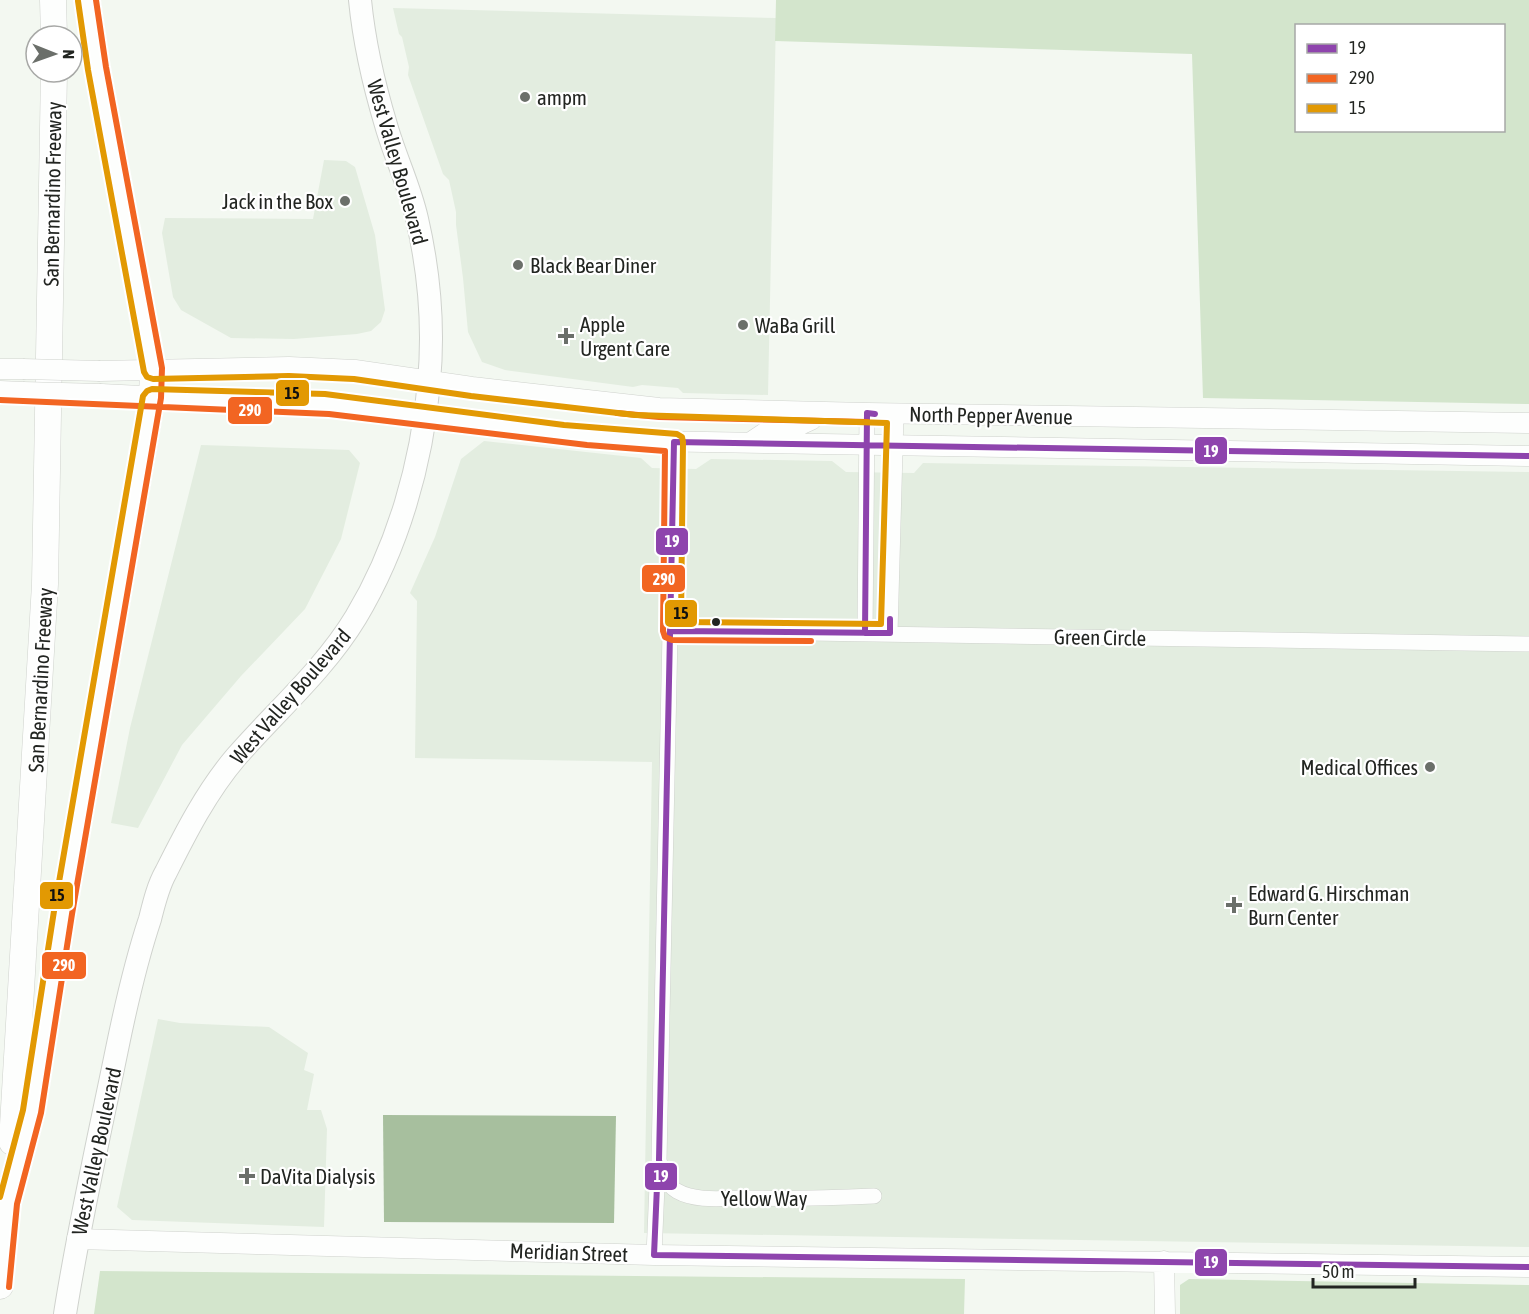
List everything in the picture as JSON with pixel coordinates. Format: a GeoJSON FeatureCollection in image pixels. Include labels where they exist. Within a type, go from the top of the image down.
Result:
{"type":"FeatureCollection","features":[{"type":"Feature","properties":{"kind":"highway"},"geometry":{"type":"LineString","coordinates":[[53,0],[54,24]]}},
{"type":"Feature","properties":{"kind":"highway"},"geometry":{"type":"LineString","coordinates":[[8,1202],[32,1112],[63,913],[152,398],[153,370],[99,78],[87,0]]}},
{"type":"Feature","properties":{"kind":"highway","name":"San Bernardino Freeway"},"geometry":{"type":"LineString","coordinates":[[0,1286],[8,1202],[45,584],[54,84]]}},
{"type":"Feature","properties":{"kind":"main road","name":"West Valley Boulevard"},"geometry":{"type":"LineString","coordinates":[[65,1314],[77,1239],[127,1004],[143,940],[163,877],[195,816],[234,759],[287,704],[325,660],[356,618],[386,558],[410,490],[419,450],[429,381],[429,290],[417,216],[385,123],[369,54],[360,0]]}},
{"type":"Feature","properties":{"kind":"main road","name":"North Pepper Avenue"},"geometry":{"type":"LineString","coordinates":[[0,369],[153,370],[289,367],[355,370],[636,406],[896,414],[1529,423]]}},
{"type":"Feature","properties":{"kind":"main road","name":"North Pepper Avenue"},"geometry":{"type":"LineString","coordinates":[[0,392],[101,394],[377,408],[424,416],[627,440],[674,442],[1529,456]]}},
{"type":"Feature","properties":{"kind":"main road"},"geometry":{"type":"LineString","coordinates":[[752,442],[769,430],[800,425],[811,420],[813,412]]}},
{"type":"Feature","properties":{"kind":"main road","name":"Meridian Street"},"geometry":{"type":"LineString","coordinates":[[77,1239],[654,1255],[1529,1267]]}},
{"type":"Feature","properties":{"kind":"main road"},"geometry":{"type":"LineString","coordinates":[[1164,1261],[1164,1314]]}},
{"type":"Feature","properties":{"kind":"street"},"geometry":{"type":"LineString","coordinates":[[865,633],[867,413]]}},
{"type":"Feature","properties":{"kind":"street"},"geometry":{"type":"LineString","coordinates":[[890,633],[896,414]]}},
{"type":"Feature","properties":{"kind":"street"},"geometry":{"type":"LineString","coordinates":[[654,1255],[657,1186],[662,1174],[659,1160],[672,631],[674,442]]}},
{"type":"Feature","properties":{"kind":"street","name":"Green Circle"},"geometry":{"type":"LineString","coordinates":[[672,631],[1529,644]]}},
{"type":"Feature","properties":{"kind":"street","name":"Yellow Way"},"geometry":{"type":"LineString","coordinates":[[662,1174],[670,1186],[680,1193],[699,1198],[810,1199],[874,1196]]}},
{"type":"Feature","properties":{"kind":"shaded area"},"geometry":{"type":"Polygon","coordinates":[[[776,0],[1529,0],[1529,404],[1203,398],[1192,54],[775,41],[776,0]]]}},
{"type":"Feature","properties":{"kind":"shaded area"},"geometry":{"type":"Polygon","coordinates":[[[393,8],[776,18],[768,395],[683,393],[678,388],[642,385],[633,387],[505,370],[482,362],[468,332],[456,212],[449,180],[443,174],[408,75],[409,67],[393,8]]]}},
{"type":"Feature","properties":{"kind":"shaded area"},"geometry":{"type":"Polygon","coordinates":[[[324,160],[346,161],[355,167],[375,235],[385,310],[381,322],[371,331],[357,334],[294,339],[231,338],[181,310],[173,297],[162,233],[165,218],[313,219],[324,160]]]}},
{"type":"Feature","properties":{"kind":"shaded area"},"geometry":{"type":"Polygon","coordinates":[[[484,441],[641,458],[652,468],[696,469],[711,459],[832,461],[846,472],[914,473],[923,463],[1529,472],[1529,1247],[644,1233],[652,762],[415,758],[417,601],[410,593],[435,537],[461,459],[484,441]]]}},
{"type":"Feature","properties":{"kind":"shaded area"},"geometry":{"type":"Polygon","coordinates":[[[201,445],[349,450],[360,463],[341,539],[305,609],[241,676],[182,745],[138,828],[111,823],[130,728],[201,445]]]}},
{"type":"Feature","properties":{"kind":"shaded area"},"geometry":{"type":"Polygon","coordinates":[[[158,1019],[180,1023],[269,1027],[308,1053],[304,1070],[314,1074],[307,1110],[321,1110],[327,1129],[324,1227],[132,1220],[117,1207],[158,1019]]]}},
{"type":"Feature","properties":{"kind":"shaded area"},"geometry":{"type":"Polygon","coordinates":[[[383,1115],[616,1116],[614,1223],[384,1222],[383,1115]]]}},
{"type":"Feature","properties":{"kind":"shaded area"},"geometry":{"type":"Polygon","coordinates":[[[100,1271],[965,1279],[964,1314],[94,1314],[100,1271]]]}},
{"type":"Feature","properties":{"kind":"shaded area"},"geometry":{"type":"Polygon","coordinates":[[[1189,1279],[1529,1285],[1529,1314],[1180,1314],[1180,1285],[1189,1279]]]}},
{"type":"Feature","properties":{"kind":"transit line","name":"290"},"geometry":{"type":"LineString","coordinates":[[9,1287],[17,1204],[41,1113],[72,914],[161,398],[162,368],[106,67],[96,0]]}},
{"type":"Feature","properties":{"kind":"transit line","name":"15"},"geometry":{"type":"LineString","coordinates":[[0,1197],[23,1110],[54,911],[143,396],[147,391],[152,389],[325,394],[564,425],[677,434],[682,437],[683,442],[681,622],[881,624],[887,423],[635,415],[471,396],[354,379],[289,376],[153,379],[147,377],[144,372],[88,70],[78,1]]}},
{"type":"Feature","properties":{"kind":"transit line","name":"290"},"geometry":{"type":"LineString","coordinates":[[0,400],[329,414],[587,445],[665,451],[663,631],[665,637],[672,640],[811,641]]}},
{"type":"Feature","properties":{"kind":"transit line","name":"290"},"geometry":{"type":"LineString","coordinates":[[617,413],[659,417],[867,422]]}},
{"type":"Feature","properties":{"kind":"transit line","name":"19"},"geometry":{"type":"LineString","coordinates":[[865,633],[867,413],[875,414]]}},
{"type":"Feature","properties":{"kind":"transit line","name":"19"},"geometry":{"type":"LineString","coordinates":[[1529,456],[674,442],[659,1160],[662,1174],[657,1186],[654,1255],[1529,1267]]}},
{"type":"Feature","properties":{"kind":"transit line","name":"19"},"geometry":{"type":"LineString","coordinates":[[672,631],[890,633],[890,619]]}},
{"type":"Feature","properties":{"kind":"place","name":"ampm"},"geometry":{"type":"Point","coordinates":[525,97]}},
{"type":"Feature","properties":{"kind":"place","name":"Jack in the Box"},"geometry":{"type":"Point","coordinates":[345,201]}},
{"type":"Feature","properties":{"kind":"place","name":"Black Bear Diner"},"geometry":{"type":"Point","coordinates":[518,265]}},
{"type":"Feature","properties":{"kind":"place","name":"WaBa Grill"},"geometry":{"type":"Point","coordinates":[743,325]}},
{"type":"Feature","properties":{"kind":"place","name":"Apple Urgent Care"},"geometry":{"type":"Point","coordinates":[566,336]}},
{"type":"Feature","properties":{"kind":"place","name":"Medical Offices"},"geometry":{"type":"Point","coordinates":[1430,767]}},
{"type":"Feature","properties":{"kind":"place","name":"Edward G. Hirschman Burn Center"},"geometry":{"type":"Point","coordinates":[1234,905]}},
{"type":"Feature","properties":{"kind":"place","name":"DaVita Dialysis"},"geometry":{"type":"Point","coordinates":[247,1176]}}]}
